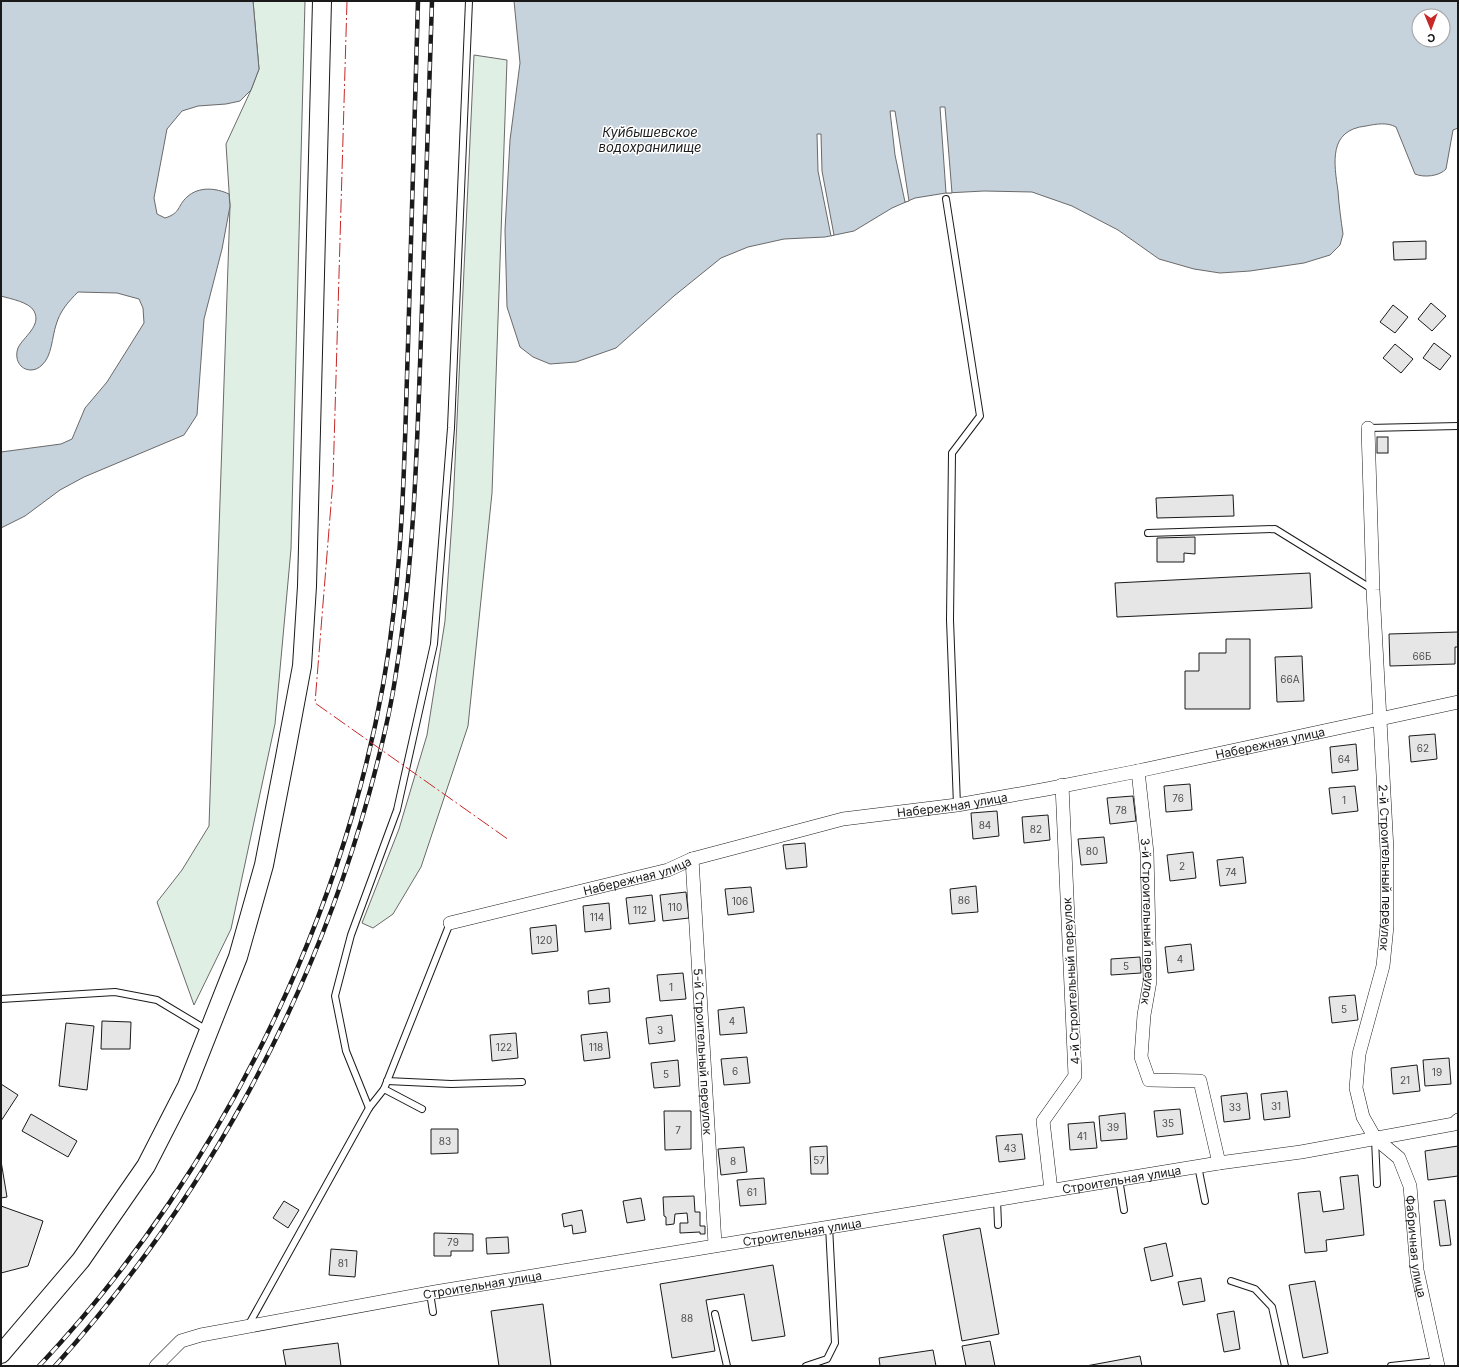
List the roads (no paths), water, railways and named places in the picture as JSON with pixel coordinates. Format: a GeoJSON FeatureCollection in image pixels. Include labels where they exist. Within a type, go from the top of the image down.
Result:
{"type":"FeatureCollection","features":[{"type":"Feature","properties":{"kind":"main road"},"geometry":{"type":"LineString","coordinates":[[1,1354],[81,1260],[146,1166],[186,1086],[209,1031],[238,957],[264,865],[302,666],[307,586],[322,1]]}},
{"type":"Feature","properties":{"kind":"street","name":"2-й Строительный переулок"},"geometry":{"type":"LineString","coordinates":[[1368,428],[1373,590],[1387,850],[1387,926],[1383,966],[1359,1054],[1356,1088],[1363,1117],[1375,1138]]}},
{"type":"Feature","properties":{"kind":"street","name":"Набережная улица"},"geometry":{"type":"LineString","coordinates":[[450,923],[668,870],[692,859],[843,819],[957,805],[1138,771],[1458,702]]}},
{"type":"Feature","properties":{"kind":"street","name":"3-й Строительный переулок"},"geometry":{"type":"LineString","coordinates":[[1138,771],[1148,853],[1150,973],[1144,1015],[1142,1057],[1149,1080],[1200,1081],[1219,1163]]}},
{"type":"Feature","properties":{"kind":"street","name":"4-й Строительный переулок"},"geometry":{"type":"LineString","coordinates":[[1051,1190],[1043,1121],[1075,1076],[1062,785]]}},
{"type":"Feature","properties":{"kind":"street","name":"5-й Строительный переулок"},"geometry":{"type":"LineString","coordinates":[[692,859],[715,1244]]}},
{"type":"Feature","properties":{"kind":"street","name":"Строительная улица"},"geometry":{"type":"LineString","coordinates":[[156,1366],[181,1341],[201,1335],[430,1293],[715,1244],[1198,1166],[1302,1152],[1454,1124],[1458,1120]]}},
{"type":"Feature","properties":{"kind":"street","name":"Фабричная улица"},"geometry":{"type":"LineString","coordinates":[[1375,1138],[1399,1158],[1410,1186],[1417,1270],[1437,1364]]}},
{"type":"Feature","properties":{"kind":"lane"},"geometry":{"type":"LineString","coordinates":[[369,1108],[346,1051],[335,996],[351,935],[397,810],[434,644],[451,428],[469,1]]}},
{"type":"Feature","properties":{"kind":"lane"},"geometry":{"type":"LineString","coordinates":[[946,199],[980,416],[952,453],[950,620],[957,805]]}},
{"type":"Feature","properties":{"kind":"lane"},"geometry":{"type":"LineString","coordinates":[[1368,428],[1458,426]]}},
{"type":"Feature","properties":{"kind":"lane"},"geometry":{"type":"LineString","coordinates":[[1148,533],[1275,529],[1373,590]]}},
{"type":"Feature","properties":{"kind":"lane"},"geometry":{"type":"LineString","coordinates":[[248,1327],[369,1108],[384,1089],[450,923]]}},
{"type":"Feature","properties":{"kind":"lane"},"geometry":{"type":"LineString","coordinates":[[1,999],[115,992],[157,1000],[209,1031]]}},
{"type":"Feature","properties":{"kind":"lane"},"geometry":{"type":"LineString","coordinates":[[387,1081],[451,1084],[522,1082]]}},
{"type":"Feature","properties":{"kind":"lane"},"geometry":{"type":"LineString","coordinates":[[384,1089],[422,1109]]}},
{"type":"Feature","properties":{"kind":"lane"},"geometry":{"type":"LineString","coordinates":[[1375,1138],[1377,1184]]}},
{"type":"Feature","properties":{"kind":"lane"},"geometry":{"type":"LineString","coordinates":[[1198,1166],[1205,1201]]}},
{"type":"Feature","properties":{"kind":"lane"},"geometry":{"type":"LineString","coordinates":[[1119,1179],[1124,1210]]}},
{"type":"Feature","properties":{"kind":"lane"},"geometry":{"type":"LineString","coordinates":[[997,1199],[998,1225]]}},
{"type":"Feature","properties":{"kind":"lane"},"geometry":{"type":"LineString","coordinates":[[806,1366],[827,1359],[834,1343],[829,1226]]}},
{"type":"Feature","properties":{"kind":"lane"},"geometry":{"type":"LineString","coordinates":[[1231,1281],[1255,1289],[1272,1307],[1285,1366]]}},
{"type":"Feature","properties":{"kind":"lane"},"geometry":{"type":"LineString","coordinates":[[430,1293],[433,1312]]}},
{"type":"Feature","properties":{"kind":"lane"},"geometry":{"type":"LineString","coordinates":[[714,1314],[727,1366]]}},
{"type":"Feature","properties":{"kind":"lane"},"geometry":{"type":"LineString","coordinates":[[1391,1366],[1437,1364]]}},
{"type":"Feature","properties":{"kind":"water"},"geometry":{"type":"Polygon","coordinates":[[[1,1],[253,1],[259,69],[251,90],[240,101],[226,104],[198,106],[182,111],[167,129],[154,198],[157,214],[165,218],[174,214],[187,197],[197,191],[213,189],[229,194],[230,206],[222,249],[204,319],[197,415],[184,435],[84,477],[60,490],[25,516],[1,528],[1,452],[61,444],[72,439],[85,408],[107,382],[144,323],[143,308],[139,299],[117,293],[78,292],[62,311],[55,330],[50,352],[40,367],[27,370],[21,366],[17,360],[18,348],[34,326],[36,316],[32,308],[28,305],[1,296],[1,1]]]}},
{"type":"Feature","properties":{"kind":"water","name":"Куйбышевское водохранилище"},"geometry":{"type":"Polygon","coordinates":[[[514,1],[1458,1],[1458,128],[1453,130],[1446,169],[1436,175],[1427,176],[1415,174],[1396,127],[1393,125],[1374,125],[1354,129],[1345,134],[1339,141],[1336,150],[1335,170],[1343,234],[1340,245],[1330,255],[1304,263],[1250,271],[1220,273],[1194,269],[1159,259],[1118,230],[1072,206],[1032,192],[984,191],[946,193],[915,198],[892,208],[854,231],[825,237],[784,239],[748,247],[721,258],[674,296],[616,348],[576,362],[550,364],[533,357],[520,347],[507,307],[505,230],[510,140],[520,63],[514,1]]]}},
{"type":"Feature","properties":{"kind":"railway"},"geometry":{"type":"LineString","coordinates":[[39,1366],[107,1287],[170,1202],[226,1111],[276,1015],[318,916],[352,815],[378,712],[394,609],[397,576],[405,444],[418,1]]}},
{"type":"Feature","properties":{"kind":"railway"},"geometry":{"type":"LineString","coordinates":[[55,1366],[108,1304],[158,1238],[203,1169],[245,1098],[283,1025],[316,950],[345,873],[369,794],[394,688],[411,548],[418,422],[432,1]]}}]}
